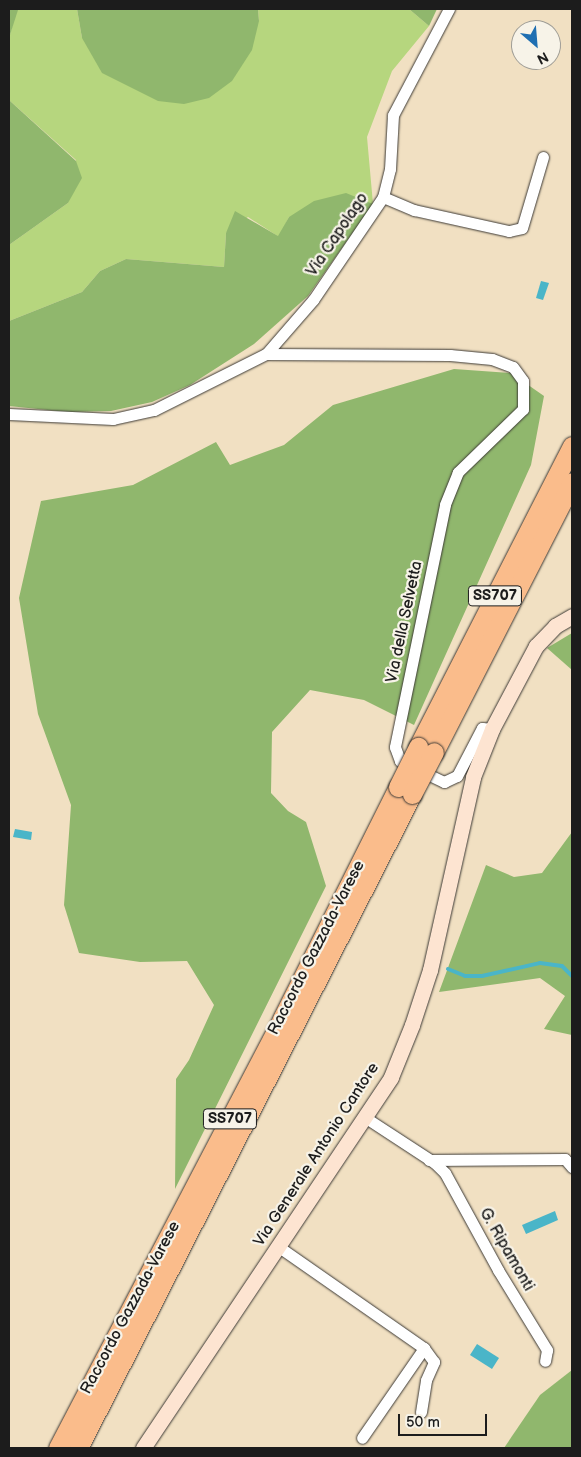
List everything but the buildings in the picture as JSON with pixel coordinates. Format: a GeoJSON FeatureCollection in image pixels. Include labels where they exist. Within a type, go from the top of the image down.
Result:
{"type":"FeatureCollection","features":[{"type":"Feature","properties":{"kind":"highway","name":"Raccordo Gazzada-Varese"},"geometry":{"type":"LineString","coordinates":[[78,1448],[426,749],[572,446]]}},
{"type":"Feature","properties":{"kind":"highway","name":"Raccordo Gazzada-Varese"},"geometry":{"type":"LineString","coordinates":[[426,749],[572,482]]}},
{"type":"Feature","properties":{"kind":"highway","name":"Raccordo Gazzada-Varese"},"geometry":{"type":"LineString","coordinates":[[58,1448],[282,1019],[405,790]]}},
{"type":"Feature","properties":{"kind":"main road","name":"Via Generale Antonio Cantore"},"geometry":{"type":"LineString","coordinates":[[143,1448],[366,1118],[391,1077],[412,1025],[430,970],[473,777],[492,729],[536,646],[555,626],[572,616]]}},
{"type":"Feature","properties":{"kind":"street","name":"Via Capolago"},"geometry":{"type":"LineString","coordinates":[[9,414],[112,419],[154,410],[266,354],[313,300],[383,197],[390,169],[393,115],[449,9]]}},
{"type":"Feature","properties":{"kind":"street"},"geometry":{"type":"LineString","coordinates":[[383,197],[414,210],[509,231],[522,228],[543,157]]}},
{"type":"Feature","properties":{"kind":"street","name":"Via Capolago"},"geometry":{"type":"LineString","coordinates":[[266,354],[450,355],[492,359],[513,367],[523,381],[525,392]]}},
{"type":"Feature","properties":{"kind":"street","name":"Via della Selvetta"},"geometry":{"type":"LineString","coordinates":[[492,729],[482,728],[457,776],[444,782],[400,761],[394,747],[445,505],[458,472],[523,409],[525,392]]}},
{"type":"Feature","properties":{"kind":"street","name":"G. Ripamonti"},"geometry":{"type":"LineString","coordinates":[[366,1118],[429,1160],[445,1173],[498,1270],[546,1350],[545,1361]]}},
{"type":"Feature","properties":{"kind":"street"},"geometry":{"type":"LineString","coordinates":[[429,1160],[565,1159],[572,1167]]}},
{"type":"Feature","properties":{"kind":"street"},"geometry":{"type":"LineString","coordinates":[[279,1247],[424,1348],[434,1362],[426,1380],[421,1412]]}},
{"type":"Feature","properties":{"kind":"street"},"geometry":{"type":"LineString","coordinates":[[362,1438],[424,1348]]}},
{"type":"Feature","properties":{"kind":"green space"},"geometry":{"type":"Polygon","coordinates":[[[9,9],[18,10],[9,38],[9,9]]]}},
{"type":"Feature","properties":{"kind":"green space"},"geometry":{"type":"Polygon","coordinates":[[[17,9],[77,9],[82,38],[259,21],[258,9],[409,9],[429,26],[392,71],[367,137],[373,204],[289,217],[279,237],[248,217],[226,233],[224,267],[126,259],[100,271],[82,292],[9,321],[9,245],[68,203],[76,160],[9,100],[9,38],[17,9]]]}},
{"type":"Feature","properties":{"kind":"green space"},"geometry":{"type":"Polygon","coordinates":[[[77,9],[258,9],[259,21],[252,50],[232,81],[209,98],[184,104],[158,101],[102,73],[82,38],[77,9]]]}},
{"type":"Feature","properties":{"kind":"green space"},"geometry":{"type":"Polygon","coordinates":[[[409,9],[437,9],[429,26],[409,9]]]}},
{"type":"Feature","properties":{"kind":"green space"},"geometry":{"type":"Polygon","coordinates":[[[9,100],[76,161],[82,178],[68,203],[9,245],[9,100]]]}},
{"type":"Feature","properties":{"kind":"green space"},"geometry":{"type":"Polygon","coordinates":[[[346,193],[373,204],[308,296],[254,344],[190,385],[152,402],[111,411],[67,412],[9,406],[9,321],[82,292],[100,271],[126,259],[224,267],[226,233],[235,211],[278,236],[289,217],[314,201],[346,193]]]}},
{"type":"Feature","properties":{"kind":"green space"},"geometry":{"type":"Polygon","coordinates":[[[454,369],[511,373],[544,396],[531,465],[414,725],[364,700],[310,690],[272,732],[271,793],[288,811],[306,822],[326,886],[175,1189],[176,1079],[189,1060],[214,1005],[187,961],[140,962],[79,953],[64,905],[71,805],[38,714],[19,598],[41,501],[133,485],[216,442],[230,465],[284,445],[333,405],[454,369]]]}},
{"type":"Feature","properties":{"kind":"green space"},"geometry":{"type":"Polygon","coordinates":[[[572,633],[572,670],[547,648],[572,633]]]}},
{"type":"Feature","properties":{"kind":"green space"},"geometry":{"type":"Polygon","coordinates":[[[572,832],[572,1035],[544,1029],[565,996],[540,978],[439,992],[486,865],[514,877],[542,873],[572,832]]]}},
{"type":"Feature","properties":{"kind":"green space"},"geometry":{"type":"Polygon","coordinates":[[[572,1370],[572,1448],[504,1448],[540,1395],[572,1370]]]}},
{"type":"Feature","properties":{"kind":"water"},"geometry":{"type":"Polygon","coordinates":[[[541,281],[549,283],[543,300],[536,298],[541,281]]]}},
{"type":"Feature","properties":{"kind":"water"},"geometry":{"type":"Polygon","coordinates":[[[15,829],[32,832],[31,840],[13,837],[15,829]]]}},
{"type":"Feature","properties":{"kind":"water"},"geometry":{"type":"Polygon","coordinates":[[[555,1211],[558,1220],[526,1234],[522,1225],[555,1211]]]}},
{"type":"Feature","properties":{"kind":"water"},"geometry":{"type":"Polygon","coordinates":[[[477,1344],[499,1358],[492,1369],[470,1355],[477,1344]]]}},
{"type":"Feature","properties":{"kind":"waterway"},"geometry":{"type":"LineString","coordinates":[[448,969],[465,976],[482,976],[540,963],[562,966],[572,976]]}}]}
